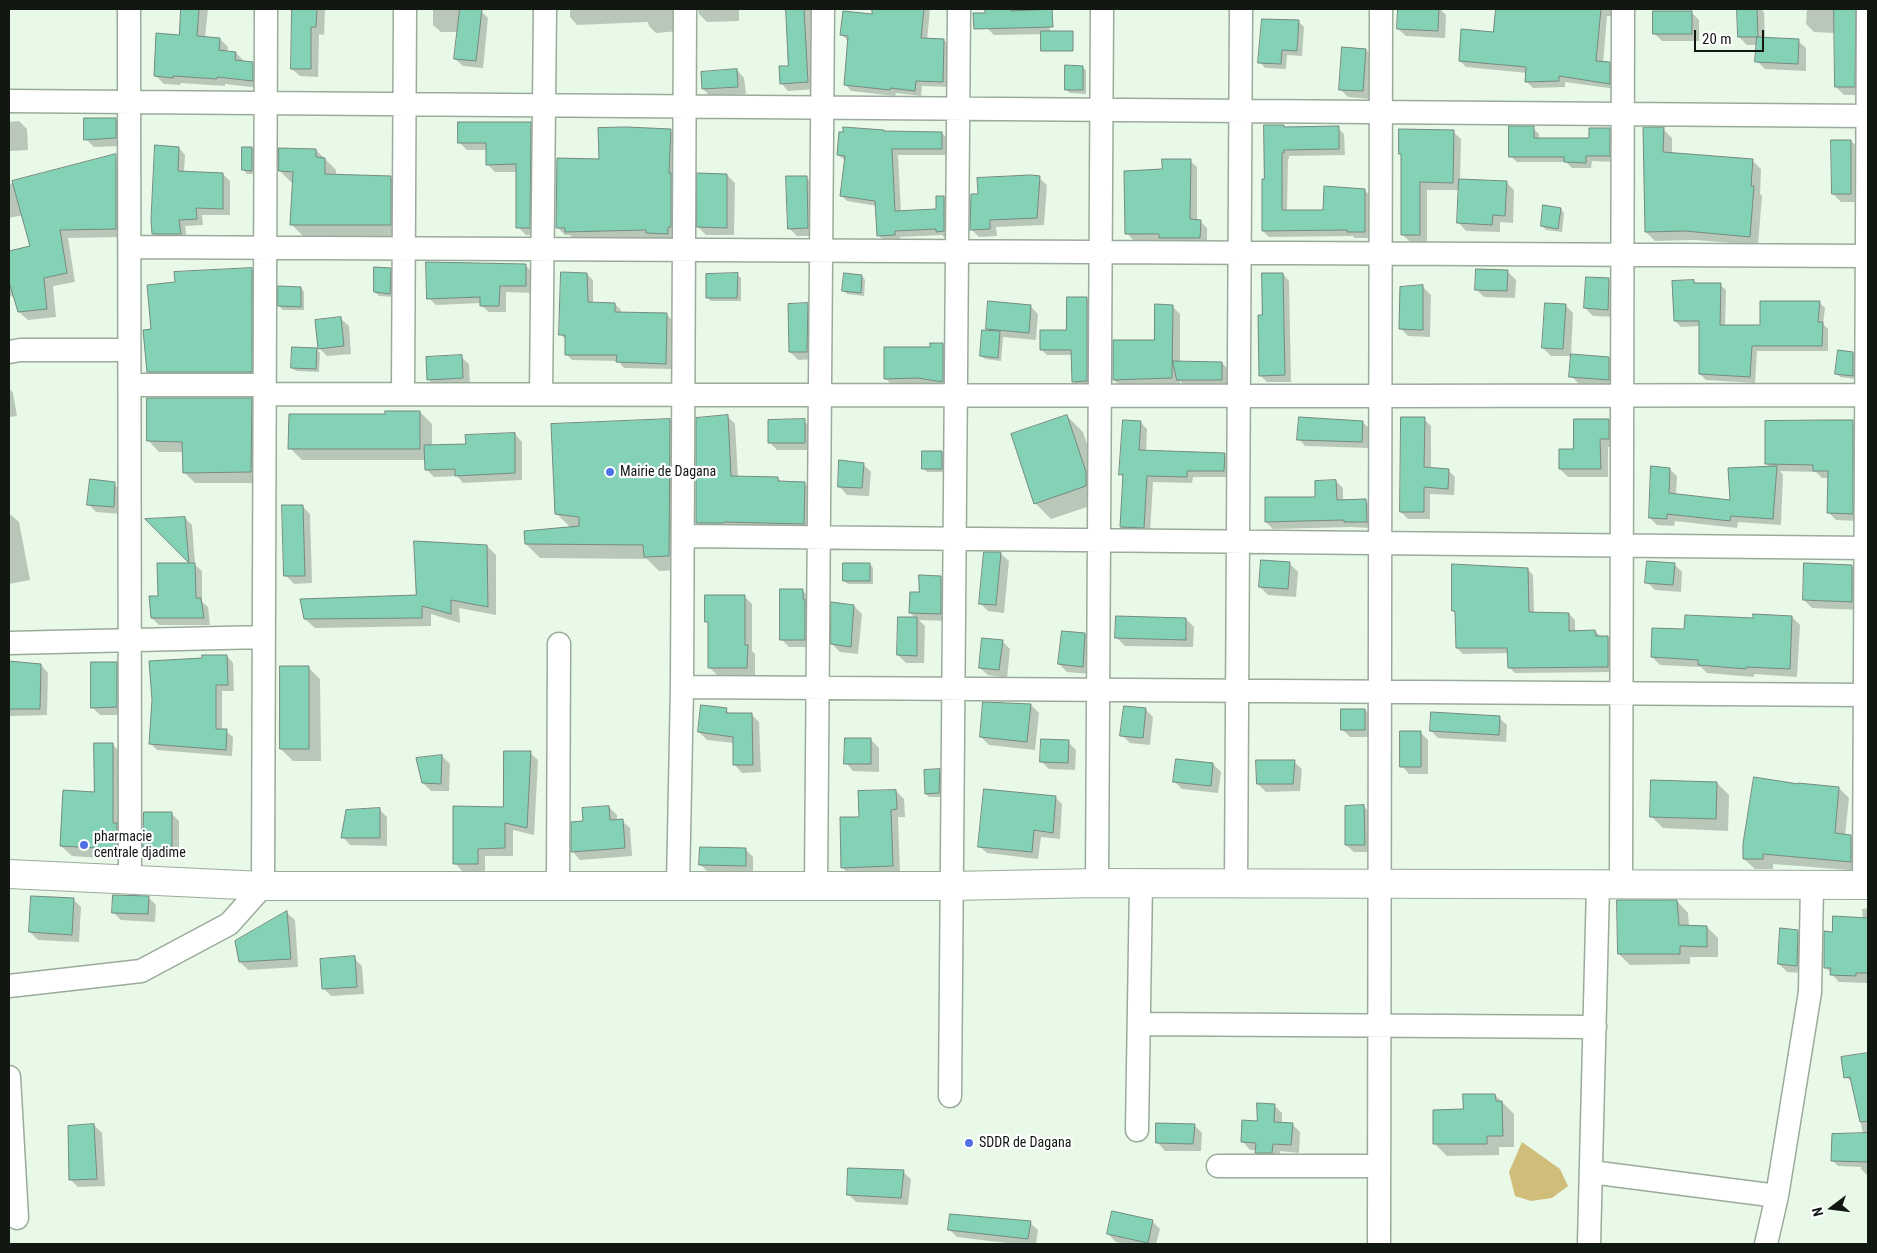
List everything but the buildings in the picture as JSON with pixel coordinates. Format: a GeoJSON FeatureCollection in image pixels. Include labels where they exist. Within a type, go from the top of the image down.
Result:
{"type":"FeatureCollection","features":[{"type":"Feature","properties":{"kind":"street"},"geometry":{"type":"LineString","coordinates":[[129,9],[130,880]]}},
{"type":"Feature","properties":{"kind":"street"},"geometry":{"type":"LineString","coordinates":[[9,986],[141,971],[229,924],[263,886],[266,9]]}},
{"type":"Feature","properties":{"kind":"street"},"geometry":{"type":"LineString","coordinates":[[403,394],[405,9]]}},
{"type":"Feature","properties":{"kind":"street"},"geometry":{"type":"LineString","coordinates":[[541,394],[545,9]]}},
{"type":"Feature","properties":{"kind":"street"},"geometry":{"type":"LineString","coordinates":[[678,885],[682,687],[685,9]]}},
{"type":"Feature","properties":{"kind":"street"},"geometry":{"type":"LineString","coordinates":[[816,885],[823,9]]}},
{"type":"Feature","properties":{"kind":"street"},"geometry":{"type":"LineString","coordinates":[[950,1096],[959,9]]}},
{"type":"Feature","properties":{"kind":"street"},"geometry":{"type":"LineString","coordinates":[[1097,883],[1102,9]]}},
{"type":"Feature","properties":{"kind":"street"},"geometry":{"type":"LineString","coordinates":[[1236,883],[1241,9]]}},
{"type":"Feature","properties":{"kind":"street"},"geometry":{"type":"LineString","coordinates":[[1379,1244],[1381,9]]}},
{"type":"Feature","properties":{"kind":"street"},"geometry":{"type":"LineString","coordinates":[[1588,1244],[1595,1027],[1610,885],[1621,693],[1623,9]]}},
{"type":"Feature","properties":{"kind":"street"},"geometry":{"type":"LineString","coordinates":[[9,874],[263,886],[952,886],[1097,883],[1866,885],[1868,12]]}},
{"type":"Feature","properties":{"kind":"street"},"geometry":{"type":"LineString","coordinates":[[9,101],[1868,116]]}},
{"type":"Feature","properties":{"kind":"street"},"geometry":{"type":"LineString","coordinates":[[130,247],[1867,256]]}},
{"type":"Feature","properties":{"kind":"street"},"geometry":{"type":"LineString","coordinates":[[9,352],[20,350],[129,350]]}},
{"type":"Feature","properties":{"kind":"street"},"geometry":{"type":"LineString","coordinates":[[130,386],[403,394],[1867,395]]}},
{"type":"Feature","properties":{"kind":"street"},"geometry":{"type":"LineString","coordinates":[[682,536],[1866,548]]}},
{"type":"Feature","properties":{"kind":"street"},"geometry":{"type":"LineString","coordinates":[[9,643],[264,638]]}},
{"type":"Feature","properties":{"kind":"street"},"geometry":{"type":"LineString","coordinates":[[558,886],[559,644]]}},
{"type":"Feature","properties":{"kind":"street"},"geometry":{"type":"LineString","coordinates":[[682,687],[1865,695]]}},
{"type":"Feature","properties":{"kind":"street"},"geometry":{"type":"LineString","coordinates":[[1137,1130],[1141,883]]}},
{"type":"Feature","properties":{"kind":"street"},"geometry":{"type":"LineString","coordinates":[[1766,1244],[1777,1196],[1810,992],[1812,886]]}},
{"type":"Feature","properties":{"kind":"street"},"geometry":{"type":"LineString","coordinates":[[1139,1024],[1595,1027]]}},
{"type":"Feature","properties":{"kind":"street"},"geometry":{"type":"LineString","coordinates":[[9,1077],[17,1218]]}},
{"type":"Feature","properties":{"kind":"street"},"geometry":{"type":"LineString","coordinates":[[1218,1166],[1379,1166]]}},
{"type":"Feature","properties":{"kind":"street"},"geometry":{"type":"LineString","coordinates":[[1590,1172],[1777,1196]]}},
{"type":"Feature","properties":{"kind":"shaded area"},"geometry":{"type":"Polygon","coordinates":[[[1522,1142],[1560,1169],[1568,1186],[1552,1198],[1531,1201],[1515,1196],[1509,1172],[1522,1142]]]}},
{"type":"Feature","properties":{"kind":"place","name":"Mairie de Dagana"},"geometry":{"type":"Point","coordinates":[610,472]}},
{"type":"Feature","properties":{"kind":"place","name":"pharmacie centrale djadime"},"geometry":{"type":"Point","coordinates":[84,845]}},
{"type":"Feature","properties":{"kind":"place","name":"SDDR de Dagana"},"geometry":{"type":"Point","coordinates":[969,1143]}}]}
